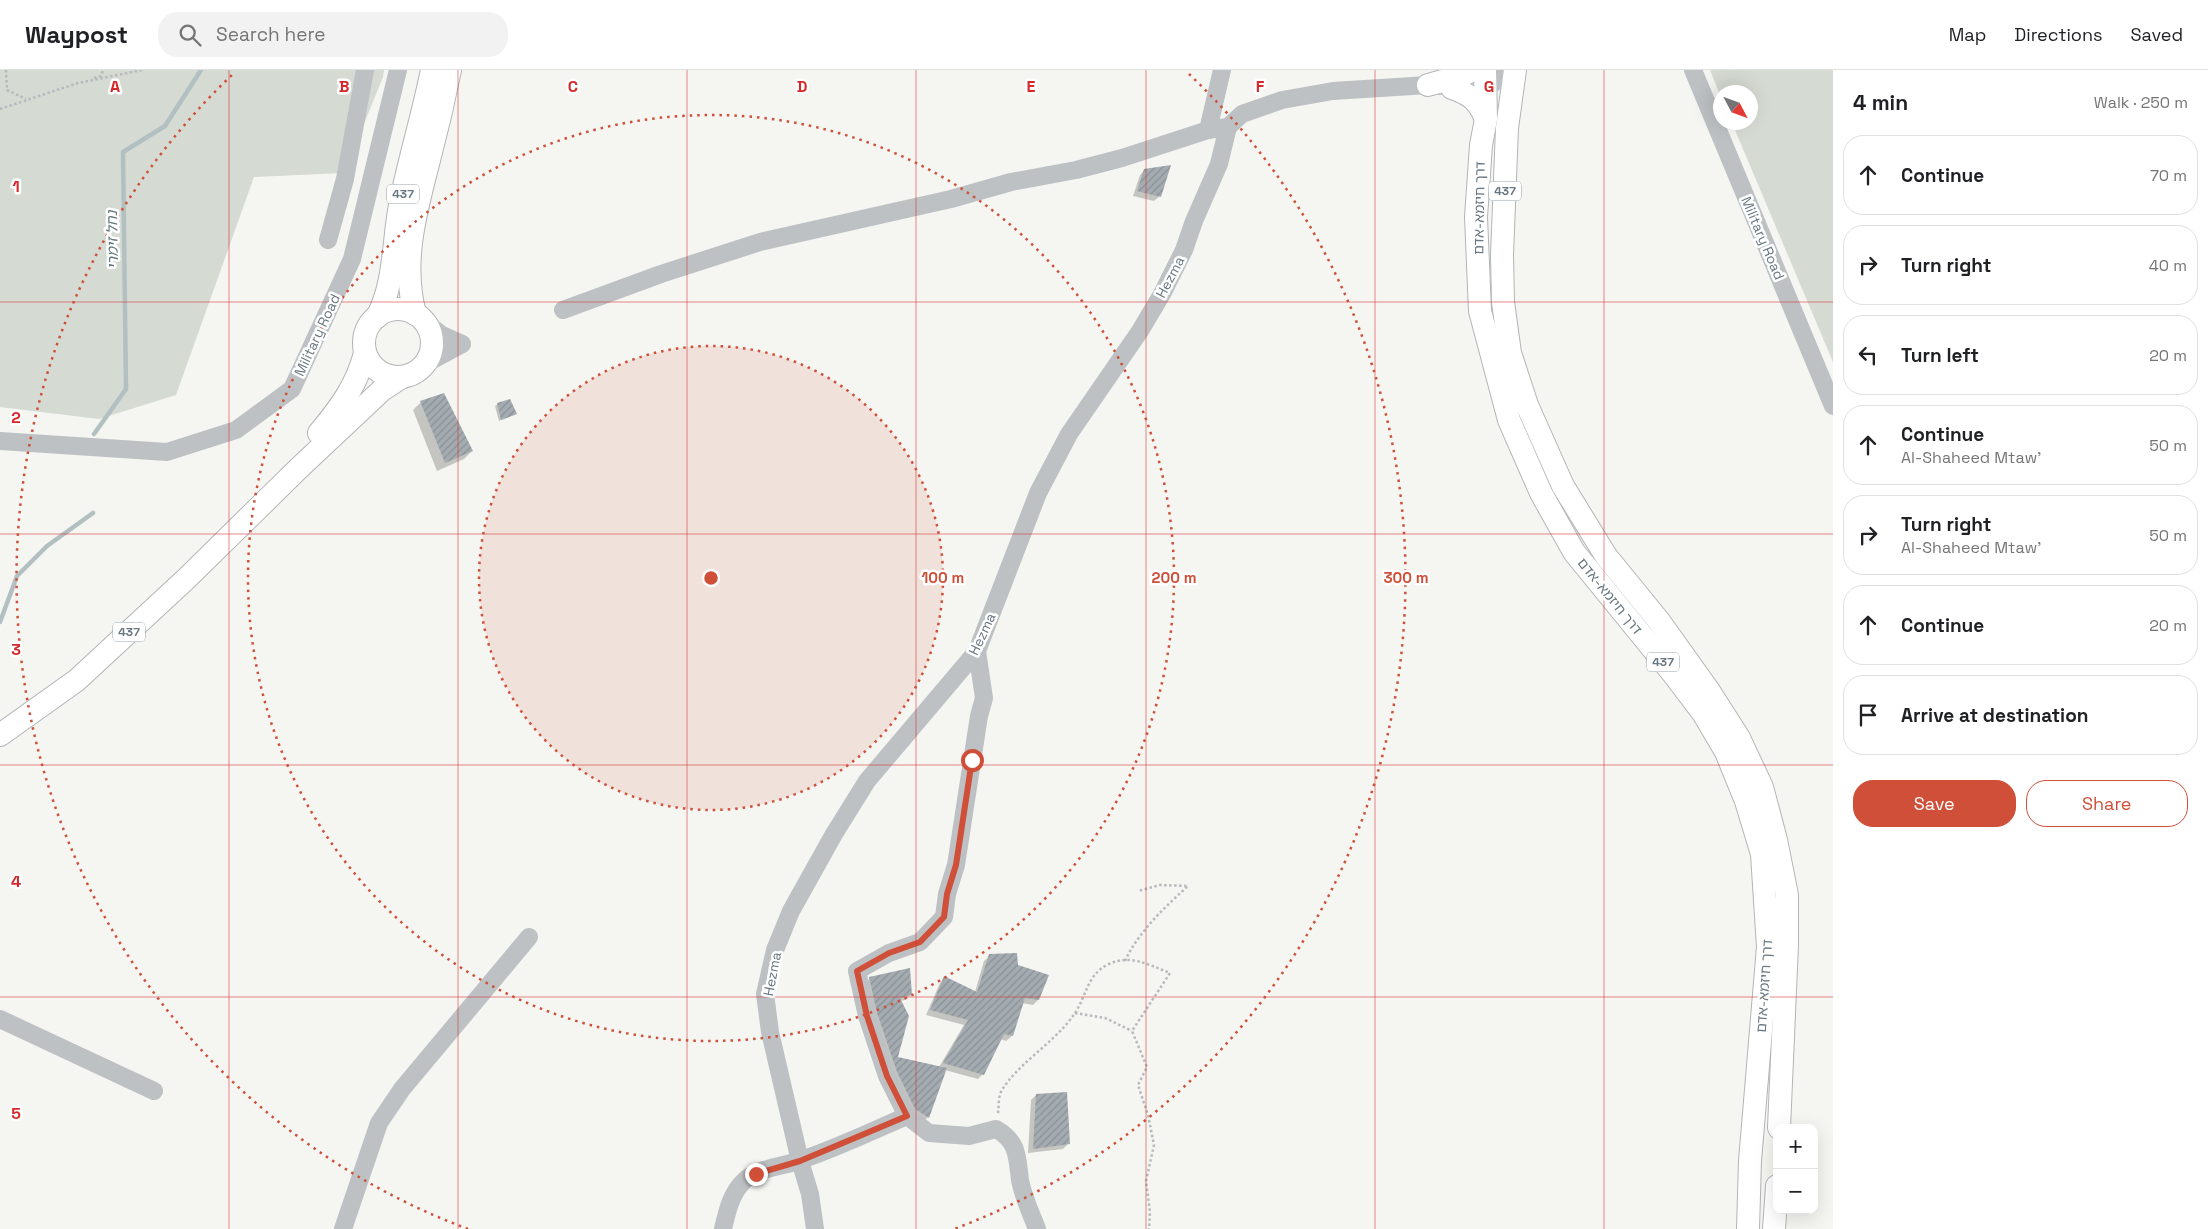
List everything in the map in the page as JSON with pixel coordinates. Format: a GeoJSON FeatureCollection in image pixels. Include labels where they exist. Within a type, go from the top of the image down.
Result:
{"type":"FeatureCollection","features":[{"type":"Feature","properties":{"kind":"main road","name":"437"},"geometry":{"type":"LineString","coordinates":[[376,317],[385,301],[390,286],[393,243],[400,203],[432,70]]}},
{"type":"Feature","properties":{"kind":"main road","name":"437"},"geometry":{"type":"LineString","coordinates":[[420,318],[410,294],[410,245],[417,206],[450,70]]}},
{"type":"Feature","properties":{"kind":"main road"},"geometry":{"type":"LineString","coordinates":[[1428,84],[1461,76],[1472,70]]}},
{"type":"Feature","properties":{"kind":"main road","name":"דרך חיזמא-אדם"},"geometry":{"type":"LineString","coordinates":[[1515,70],[1507,128],[1502,255],[1503,302],[1510,353],[1528,405],[1562,486],[1606,556],[1659,621],[1709,691],[1739,738],[1762,787],[1776,840],[1787,895],[1788,945],[1779,1124]]}},
{"type":"Feature","properties":{"kind":"main road","name":"דרך חיזמא-אדם"},"geometry":{"type":"LineString","coordinates":[[1484,81],[1486,119],[1481,145],[1476,217],[1480,311],[1508,420],[1541,493],[1574,552],[1675,676],[1703,713],[1726,752],[1746,801],[1762,854],[1768,947],[1750,1161],[1748,1229]]}},
{"type":"Feature","properties":{"kind":"main road"},"geometry":{"type":"LineString","coordinates":[[1452,88],[1468,93],[1476,101],[1486,119]]}},
{"type":"Feature","properties":{"kind":"main road"},"geometry":{"type":"LineString","coordinates":[[396,309],[406,310],[420,318],[430,331],[432,343],[430,354],[425,364],[419,370],[402,377],[390,376],[379,372],[371,364],[366,353],[366,334],[376,317],[396,309]]}},
{"type":"Feature","properties":{"kind":"main road","name":"437"},"geometry":{"type":"LineString","coordinates":[[248,518],[341,406],[361,371],[366,353]]}},
{"type":"Feature","properties":{"kind":"main road","name":"437"},"geometry":{"type":"LineString","coordinates":[[0,735],[77,680],[186,579],[382,390],[402,377]]}},
{"type":"Feature","properties":{"kind":"main road"},"geometry":{"type":"LineString","coordinates":[[1774,1229],[1775,1214]]}},
{"type":"Feature","properties":{"kind":"street"},"geometry":{"type":"LineString","coordinates":[[328,240],[345,179],[365,70]]}},
{"type":"Feature","properties":{"kind":"street","name":"Military Road"},"geometry":{"type":"LineString","coordinates":[[0,441],[167,452],[236,430],[292,389],[352,259],[398,70]]}},
{"type":"Feature","properties":{"kind":"street"},"geometry":{"type":"LineString","coordinates":[[1208,130],[1222,70]]}},
{"type":"Feature","properties":{"kind":"street"},"geometry":{"type":"LineString","coordinates":[[1484,81],[1490,89],[1507,70]]}},
{"type":"Feature","properties":{"kind":"street","name":"Military Road"},"geometry":{"type":"LineString","coordinates":[[1693,70],[1833,406]]}},
{"type":"Feature","properties":{"kind":"street"},"geometry":{"type":"LineString","coordinates":[[563,310],[661,274],[760,242],[951,199],[1011,182],[1076,170],[1122,158],[1208,130],[1228,127],[1242,114],[1282,100],[1333,91],[1428,84],[1452,88],[1484,81]]}},
{"type":"Feature","properties":{"kind":"street"},"geometry":{"type":"LineString","coordinates":[[1484,81],[1491,99],[1507,128]]}},
{"type":"Feature","properties":{"kind":"street","name":"Hezma"},"geometry":{"type":"LineString","coordinates":[[816,1229],[810,1194],[800,1161],[770,1032],[765,994],[775,950],[791,911],[834,834],[867,781],[977,651],[1038,493],[1069,434],[1140,330],[1162,294],[1184,250],[1194,221],[1219,164],[1228,127]]}},
{"type":"Feature","properties":{"kind":"street"},"geometry":{"type":"LineString","coordinates":[[420,318],[442,335],[462,344],[425,364]]}},
{"type":"Feature","properties":{"kind":"street"},"geometry":{"type":"LineString","coordinates":[[977,651],[984,698],[979,716],[956,865],[947,894],[944,917],[920,942],[889,953],[857,971],[867,1016],[887,1076],[907,1116],[930,1133],[969,1136],[996,1129],[1007,1135],[1019,1158],[1020,1180],[1037,1229]]}},
{"type":"Feature","properties":{"kind":"street"},"geometry":{"type":"LineString","coordinates":[[343,1229],[379,1123],[402,1089],[529,937]]}},
{"type":"Feature","properties":{"kind":"street"},"geometry":{"type":"LineString","coordinates":[[0,1019],[154,1091]]}},
{"type":"Feature","properties":{"kind":"street"},"geometry":{"type":"LineString","coordinates":[[723,1229],[728,1207],[736,1191],[745,1180],[774,1167],[800,1161],[907,1116]]}},
{"type":"Feature","properties":{"kind":"path"},"geometry":{"type":"LineString","coordinates":[[6,70],[7,90],[25,99],[101,76],[103,70]]}},
{"type":"Feature","properties":{"kind":"path"},"geometry":{"type":"LineString","coordinates":[[0,109],[78,83],[142,70]]}},
{"type":"Feature","properties":{"kind":"path"},"geometry":{"type":"LineString","coordinates":[[1125,961],[1132,945],[1159,913],[1188,886],[1160,885],[1138,891]]}},
{"type":"Feature","properties":{"kind":"path"},"geometry":{"type":"LineString","coordinates":[[996,1129],[1000,1092],[1014,1074],[1041,1051],[1075,1013],[1094,974],[1109,964],[1134,959],[1170,973],[1132,1031]]}},
{"type":"Feature","properties":{"kind":"path"},"geometry":{"type":"LineString","coordinates":[[1075,1013],[1105,1018],[1132,1031],[1147,1067],[1138,1085],[1148,1115],[1154,1145],[1146,1181],[1150,1212],[1149,1229]]}},
{"type":"Feature","properties":{"kind":"shaded area"},"geometry":{"type":"Polygon","coordinates":[[[0,70],[384,70],[383,77],[344,173],[254,177],[176,395],[99,419],[0,407],[0,70]]]}},
{"type":"Feature","properties":{"kind":"shaded area"},"geometry":{"type":"Polygon","coordinates":[[[1710,70],[1833,70],[1833,362],[1735,130],[1758,130],[1758,85],[1716,85],[1710,70]]]}},
{"type":"Feature","properties":{"kind":"building"},"geometry":{"type":"Polygon","coordinates":[[[1171,165],[1161,197],[1137,191],[1144,169],[1171,165]]]}},
{"type":"Feature","properties":{"kind":"building"},"geometry":{"type":"Polygon","coordinates":[[[444,393],[473,451],[445,463],[420,401],[444,393]]]}},
{"type":"Feature","properties":{"kind":"building"},"geometry":{"type":"Polygon","coordinates":[[[510,399],[517,414],[501,420],[497,403],[510,399]]]}},
{"type":"Feature","properties":{"kind":"building"},"geometry":{"type":"Polygon","coordinates":[[[1017,953],[1018,965],[1049,975],[1039,1000],[1025,998],[1013,1036],[1004,1034],[984,1075],[943,1063],[968,1020],[930,1010],[944,976],[977,992],[989,954],[1017,953]]]}},
{"type":"Feature","properties":{"kind":"building"},"geometry":{"type":"Polygon","coordinates":[[[910,968],[912,995],[900,998],[909,1016],[898,1057],[947,1068],[929,1118],[915,1109],[897,1072],[877,1013],[869,977],[910,968]]]}},
{"type":"Feature","properties":{"kind":"building"},"geometry":{"type":"Polygon","coordinates":[[[1067,1092],[1070,1144],[1033,1149],[1036,1094],[1067,1092]]]}},
{"type":"Feature","properties":{"kind":"waterway","name":"נחל זימרי"},"geometry":{"type":"LineString","coordinates":[[94,434],[126,389],[123,152],[165,126],[201,70]]}},
{"type":"Feature","properties":{"kind":"waterway","name":"נחל זימרי"},"geometry":{"type":"LineString","coordinates":[[0,622],[17,576],[47,546],[93,513]]}},
{"type":"Feature","properties":{"kind":"route"},"geometry":{"type":"LineString","coordinates":[[756,1174],[774,1167],[800,1161],[907,1116],[887,1076],[867,1016],[857,971],[889,953],[920,942],[944,917],[947,894],[956,865],[968,799],[972,760]]}}]}
